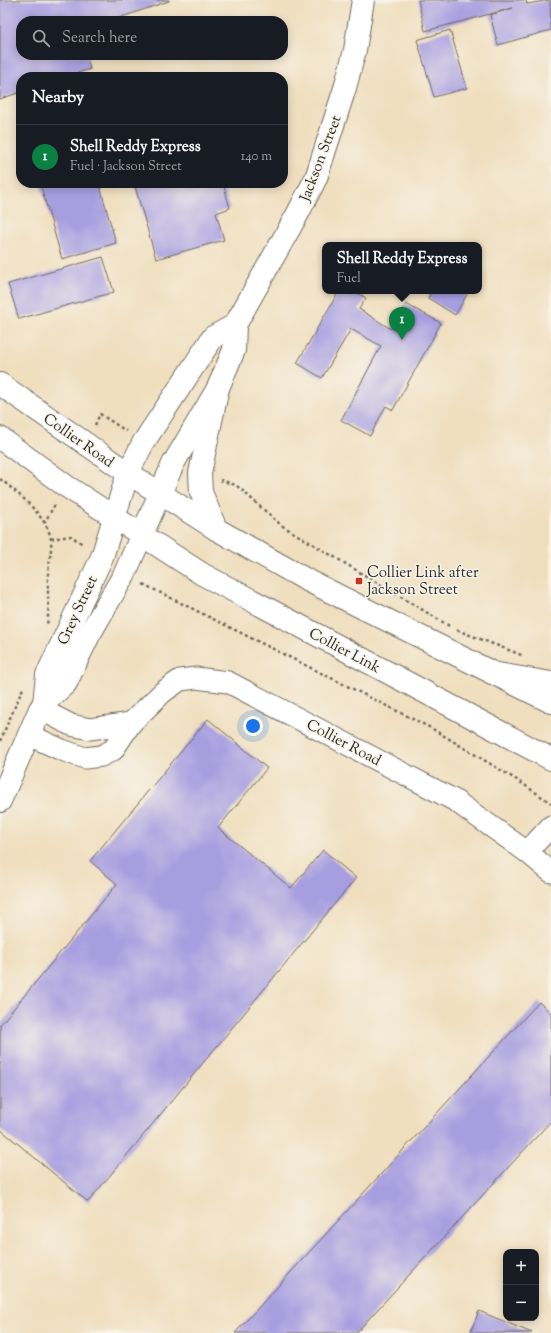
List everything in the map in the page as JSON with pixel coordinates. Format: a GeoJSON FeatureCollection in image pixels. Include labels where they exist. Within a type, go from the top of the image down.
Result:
{"type":"FeatureCollection","features":[{"type":"Feature","properties":{"kind":"main road","name":"Jackson Street"},"geometry":{"type":"LineString","coordinates":[[160,493],[173,464],[218,388],[234,350],[235,324],[298,215],[316,178],[345,88],[355,50],[363,0]]}},
{"type":"Feature","properties":{"kind":"main road","name":"Jackson Street"},"geometry":{"type":"LineString","coordinates":[[128,473],[143,443],[213,337],[235,324]]}},
{"type":"Feature","properties":{"kind":"main road","name":"Collier Road"},"geometry":{"type":"LineString","coordinates":[[0,384],[128,473],[160,493]]}},
{"type":"Feature","properties":{"kind":"main road"},"geometry":{"type":"LineString","coordinates":[[216,529],[201,492],[200,473],[218,388]]}},
{"type":"Feature","properties":{"kind":"main road"},"geometry":{"type":"LineString","coordinates":[[0,438],[142,536]]}},
{"type":"Feature","properties":{"kind":"main road","name":"Grey Street"},"geometry":{"type":"LineString","coordinates":[[0,800],[42,706],[47,675],[102,557],[128,473]]}},
{"type":"Feature","properties":{"kind":"main road"},"geometry":{"type":"LineString","coordinates":[[160,493],[216,529],[305,579],[551,702]]}},
{"type":"Feature","properties":{"kind":"main road","name":"Grey Street"},"geometry":{"type":"LineString","coordinates":[[42,706],[66,683],[89,635],[125,573],[160,493]]}},
{"type":"Feature","properties":{"kind":"main road","name":"Collier Link"},"geometry":{"type":"LineString","coordinates":[[142,536],[202,574],[551,759]]}},
{"type":"Feature","properties":{"kind":"main road"},"geometry":{"type":"LineString","coordinates":[[492,673],[551,683]]}},
{"type":"Feature","properties":{"kind":"street","name":"Collier Road"},"geometry":{"type":"LineString","coordinates":[[29,735],[62,750],[85,758],[101,756],[113,750],[131,723],[163,692],[180,680],[196,678],[228,682],[454,800],[527,852],[551,872]]}},
{"type":"Feature","properties":{"kind":"street"},"geometry":{"type":"LineString","coordinates":[[42,706],[71,725],[90,729],[131,723]]}},
{"type":"Feature","properties":{"kind":"street"},"geometry":{"type":"LineString","coordinates":[[527,852],[551,826]]}},
{"type":"Feature","properties":{"kind":"path"},"geometry":{"type":"LineString","coordinates":[[100,414],[143,443]]}},
{"type":"Feature","properties":{"kind":"path"},"geometry":{"type":"LineString","coordinates":[[200,473],[236,486],[282,525],[456,629],[529,658]]}},
{"type":"Feature","properties":{"kind":"path"},"geometry":{"type":"LineString","coordinates":[[0,479],[21,495],[44,523],[51,539],[48,577],[49,612],[46,627]]}},
{"type":"Feature","properties":{"kind":"path"},"geometry":{"type":"LineString","coordinates":[[156,592],[431,728],[517,780],[551,803]]}},
{"type":"Feature","properties":{"kind":"path"},"geometry":{"type":"LineString","coordinates":[[0,741],[25,684]]}},
{"type":"Feature","properties":{"kind":"building"},"geometry":{"type":"Polygon","coordinates":[[[0,0],[169,0],[125,16],[16,16],[16,60],[87,60],[90,69],[81,72],[16,72],[16,94],[0,99],[0,0]]]}},
{"type":"Feature","properties":{"kind":"building"},"geometry":{"type":"Polygon","coordinates":[[[418,0],[526,0],[527,4],[550,0],[551,30],[498,45],[490,15],[513,8],[425,31],[418,0]]]}},
{"type":"Feature","properties":{"kind":"building"},"geometry":{"type":"Polygon","coordinates":[[[450,30],[467,88],[434,97],[417,40],[450,30]]]}},
{"type":"Feature","properties":{"kind":"building"},"geometry":{"type":"Polygon","coordinates":[[[41,188],[100,188],[116,243],[62,259],[41,188]]]}},
{"type":"Feature","properties":{"kind":"building"},"geometry":{"type":"Polygon","coordinates":[[[135,188],[224,188],[230,208],[216,213],[224,240],[156,259],[135,188]]]}},
{"type":"Feature","properties":{"kind":"building"},"geometry":{"type":"Polygon","coordinates":[[[103,257],[114,292],[19,319],[8,284],[103,257]]]}},
{"type":"Feature","properties":{"kind":"building"},"geometry":{"type":"Polygon","coordinates":[[[337,294],[359,294],[366,298],[359,309],[391,329],[406,304],[441,323],[393,410],[386,406],[370,436],[341,420],[381,346],[351,329],[322,378],[297,363],[337,294]]]}},
{"type":"Feature","properties":{"kind":"building"},"geometry":{"type":"Polygon","coordinates":[[[430,294],[467,294],[455,315],[428,298],[430,294]]]}},
{"type":"Feature","properties":{"kind":"building"},"geometry":{"type":"Polygon","coordinates":[[[208,719],[267,768],[218,828],[291,888],[323,850],[356,878],[88,1202],[0,1129],[0,1025],[117,884],[90,861],[208,719]]]}},
{"type":"Feature","properties":{"kind":"building"},"geometry":{"type":"Polygon","coordinates":[[[539,1002],[551,1013],[551,1121],[356,1333],[235,1333],[539,1002]]]}},
{"type":"Feature","properties":{"kind":"building"},"geometry":{"type":"Polygon","coordinates":[[[479,1311],[532,1333],[470,1333],[479,1311]]]}},
{"type":"Feature","properties":{"kind":"place","name":"Shell Reddy Express"},"geometry":{"type":"Point","coordinates":[402,340]}},
{"type":"Feature","properties":{"kind":"place","name":"Collier Link after Jackson Street"},"geometry":{"type":"Point","coordinates":[359,581]}}]}
